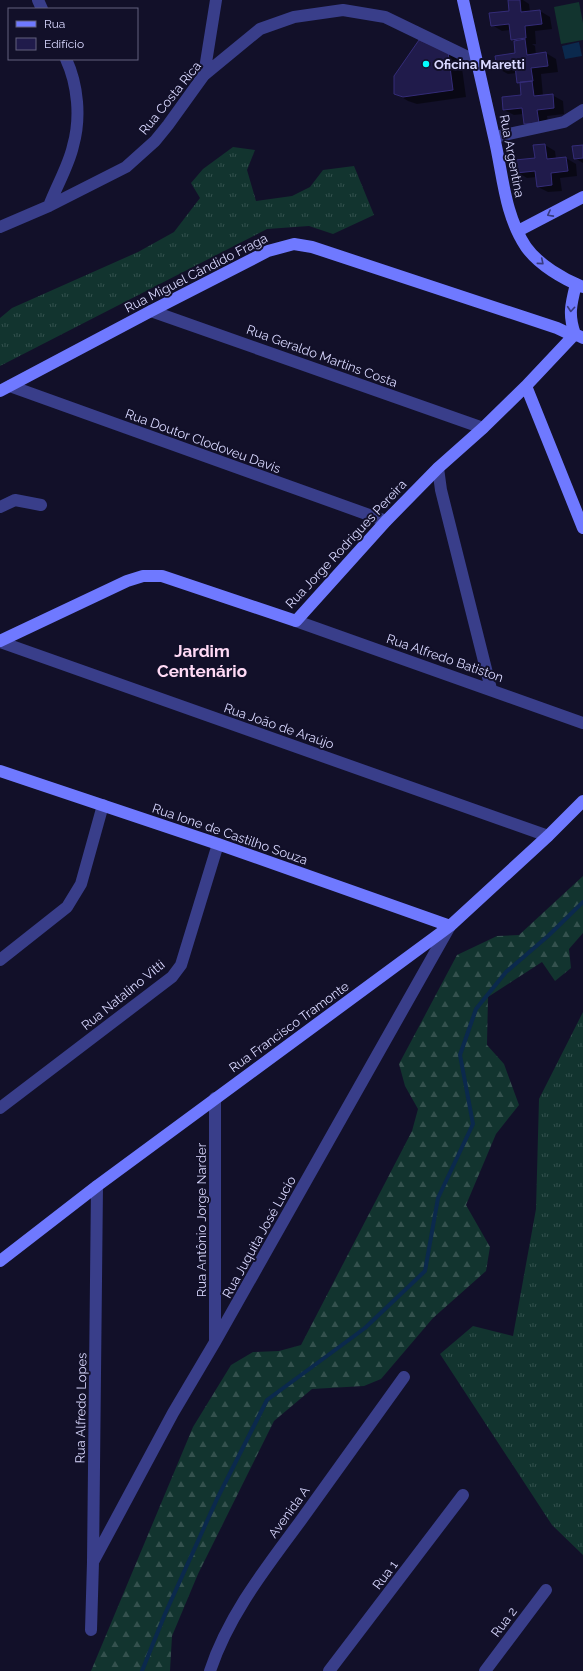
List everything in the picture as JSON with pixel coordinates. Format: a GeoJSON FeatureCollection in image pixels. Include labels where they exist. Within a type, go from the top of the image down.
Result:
{"type":"FeatureCollection","features":[{"type":"Feature","properties":{"kind":"street"},"geometry":{"type":"LineString","coordinates":[[204,75],[216,0]]}},
{"type":"Feature","properties":{"kind":"street","name":"Rua Argentina"},"geometry":{"type":"LineString","coordinates":[[463,0],[508,207],[518,231],[527,247],[536,258],[561,276],[580,285]]}},
{"type":"Feature","properties":{"kind":"street","name":"Rua Costa Rica"},"geometry":{"type":"LineString","coordinates":[[0,227],[48,206],[126,167],[154,141],[168,125],[204,75],[260,29],[294,17],[343,10],[385,17],[476,61]]}},
{"type":"Feature","properties":{"kind":"street"},"geometry":{"type":"LineString","coordinates":[[48,206],[73,146],[78,113],[73,75],[66,60]]}},
{"type":"Feature","properties":{"kind":"street"},"geometry":{"type":"LineString","coordinates":[[494,137],[564,122],[583,110]]}},
{"type":"Feature","properties":{"kind":"street"},"geometry":{"type":"LineString","coordinates":[[518,231],[583,197]]}},
{"type":"Feature","properties":{"kind":"street","name":"Rua Miguel Cândido Fraga"},"geometry":{"type":"LineString","coordinates":[[5,389],[151,311],[268,251],[286,245],[304,245],[557,328],[577,336]]}},
{"type":"Feature","properties":{"kind":"street"},"geometry":{"type":"LineString","coordinates":[[577,336],[570,321],[570,309],[580,285]]}},
{"type":"Feature","properties":{"kind":"street","name":"Rua Geraldo Martins Costa"},"geometry":{"type":"LineString","coordinates":[[151,311],[483,428]]}},
{"type":"Feature","properties":{"kind":"street","name":"Rua Jorge Rodrigues Pereira"},"geometry":{"type":"LineString","coordinates":[[0,641],[127,581],[143,576],[162,576],[296,621],[386,521],[438,468],[483,428],[577,336]]}},
{"type":"Feature","properties":{"kind":"street"},"geometry":{"type":"LineString","coordinates":[[526,386],[583,528]]}},
{"type":"Feature","properties":{"kind":"street","name":"Rua Doutor Clodoveu Davis"},"geometry":{"type":"LineString","coordinates":[[5,389],[386,521]]}},
{"type":"Feature","properties":{"kind":"street"},"geometry":{"type":"LineString","coordinates":[[438,468],[441,490],[491,689]]}},
{"type":"Feature","properties":{"kind":"street"},"geometry":{"type":"LineString","coordinates":[[0,507],[15,500],[41,505]]}},
{"type":"Feature","properties":{"kind":"street","name":"Rua Alfredo Batiston"},"geometry":{"type":"LineString","coordinates":[[296,621],[491,689],[583,723]]}},
{"type":"Feature","properties":{"kind":"street","name":"Rua João de Araújo"},"geometry":{"type":"LineString","coordinates":[[0,641],[548,836]]}},
{"type":"Feature","properties":{"kind":"street","name":"Rua Ione de Castilho Souza"},"geometry":{"type":"LineString","coordinates":[[0,770],[218,844],[450,926]]}},
{"type":"Feature","properties":{"kind":"street","name":"Rua Francisco Tramonte"},"geometry":{"type":"LineString","coordinates":[[0,1261],[215,1098],[450,926],[548,836],[583,801]]}},
{"type":"Feature","properties":{"kind":"street"},"geometry":{"type":"LineString","coordinates":[[0,960],[67,907],[81,884],[104,805]]}},
{"type":"Feature","properties":{"kind":"street","name":"Rua Natalino Vitti"},"geometry":{"type":"LineString","coordinates":[[0,1108],[172,977],[181,965],[218,844]]}},
{"type":"Feature","properties":{"kind":"street","name":"Rua Juquita José Lucio"},"geometry":{"type":"LineString","coordinates":[[93,1562],[173,1413],[215,1342],[450,926]]}},
{"type":"Feature","properties":{"kind":"street","name":"Rua Antônio Jorge Narder"},"geometry":{"type":"LineString","coordinates":[[215,1098],[215,1342]]}},
{"type":"Feature","properties":{"kind":"street","name":"Rua Alfredo Lopes"},"geometry":{"type":"LineString","coordinates":[[91,1630],[97,1186]]}},
{"type":"Feature","properties":{"kind":"street","name":"Avenida A"},"geometry":{"type":"LineString","coordinates":[[210,1671],[216,1653],[236,1614],[266,1568],[404,1377]]}},
{"type":"Feature","properties":{"kind":"street","name":"Rua 1"},"geometry":{"type":"LineString","coordinates":[[329,1671],[463,1495]]}},
{"type":"Feature","properties":{"kind":"street","name":"Rua 2"},"geometry":{"type":"LineString","coordinates":[[485,1671],[546,1590]]}},
{"type":"Feature","properties":{"kind":"green space"},"geometry":{"type":"Polygon","coordinates":[[[579,2],[583,23],[583,40],[561,44],[554,7],[579,2]]]}},
{"type":"Feature","properties":{"kind":"green space"},"geometry":{"type":"Polygon","coordinates":[[[233,147],[255,150],[247,170],[256,201],[292,196],[310,187],[323,170],[354,166],[374,215],[333,234],[309,226],[267,229],[0,366],[0,318],[12,308],[138,252],[174,232],[200,198],[191,183],[203,169],[233,147]]]}},
{"type":"Feature","properties":{"kind":"green space"},"geometry":{"type":"Polygon","coordinates":[[[583,876],[583,933],[569,949],[571,968],[555,981],[542,962],[488,997],[487,1045],[504,1064],[519,1105],[496,1134],[466,1205],[490,1247],[486,1271],[433,1318],[381,1379],[364,1386],[312,1389],[274,1421],[198,1574],[172,1636],[170,1671],[91,1671],[193,1427],[231,1365],[253,1352],[279,1351],[301,1345],[412,1131],[418,1109],[405,1086],[399,1064],[457,955],[497,936],[519,935],[583,876]]]}},
{"type":"Feature","properties":{"kind":"green space"},"geometry":{"type":"Polygon","coordinates":[[[583,1012],[583,1555],[552,1525],[440,1354],[473,1326],[513,1336],[536,1209],[539,1099],[583,1012]]]}},
{"type":"Feature","properties":{"kind":"water"},"geometry":{"type":"Polygon","coordinates":[[[579,42],[582,56],[565,59],[562,46],[579,42]]]}},
{"type":"Feature","properties":{"kind":"building"},"geometry":{"type":"Polygon","coordinates":[[[508,0],[520,0],[521,12],[540,10],[542,24],[525,26],[526,38],[511,40],[509,24],[491,26],[489,13],[509,11],[508,0]]]}},
{"type":"Feature","properties":{"kind":"building"},"geometry":{"type":"Polygon","coordinates":[[[525,39],[527,55],[546,52],[548,66],[531,68],[533,81],[517,83],[515,66],[497,68],[495,56],[515,53],[514,41],[525,39]]]}},
{"type":"Feature","properties":{"kind":"building","name":"Oficina Maretti"},"geometry":{"type":"Polygon","coordinates":[[[419,40],[448,52],[453,90],[403,97],[394,94],[394,76],[419,40]]]}},
{"type":"Feature","properties":{"kind":"building"},"geometry":{"type":"Polygon","coordinates":[[[532,81],[534,96],[553,94],[554,108],[537,110],[539,123],[524,124],[522,108],[503,110],[502,97],[521,95],[520,82],[532,81]]]}},
{"type":"Feature","properties":{"kind":"building"},"geometry":{"type":"Polygon","coordinates":[[[545,144],[547,159],[566,157],[568,171],[551,173],[552,185],[537,187],[535,171],[516,173],[515,160],[535,158],[533,145],[545,144]]]}},
{"type":"Feature","properties":{"kind":"building"},"geometry":{"type":"Polygon","coordinates":[[[583,145],[583,158],[574,159],[572,146],[583,145]]]}},
{"type":"Feature","properties":{"kind":"waterway"},"geometry":{"type":"LineString","coordinates":[[142,1671],[165,1614],[217,1499],[267,1400],[365,1328],[425,1271],[438,1198],[473,1124],[460,1055],[476,1009],[506,972],[548,936],[583,902]]}},
{"type":"Feature","properties":{"kind":"place","name":"Oficina Maretti"},"geometry":{"type":"Point","coordinates":[426,64]}},
{"type":"Feature","properties":{"kind":"district","name":"Jardim Centenário"},"geometry":{"type":"Point","coordinates":[202,661]}}]}
